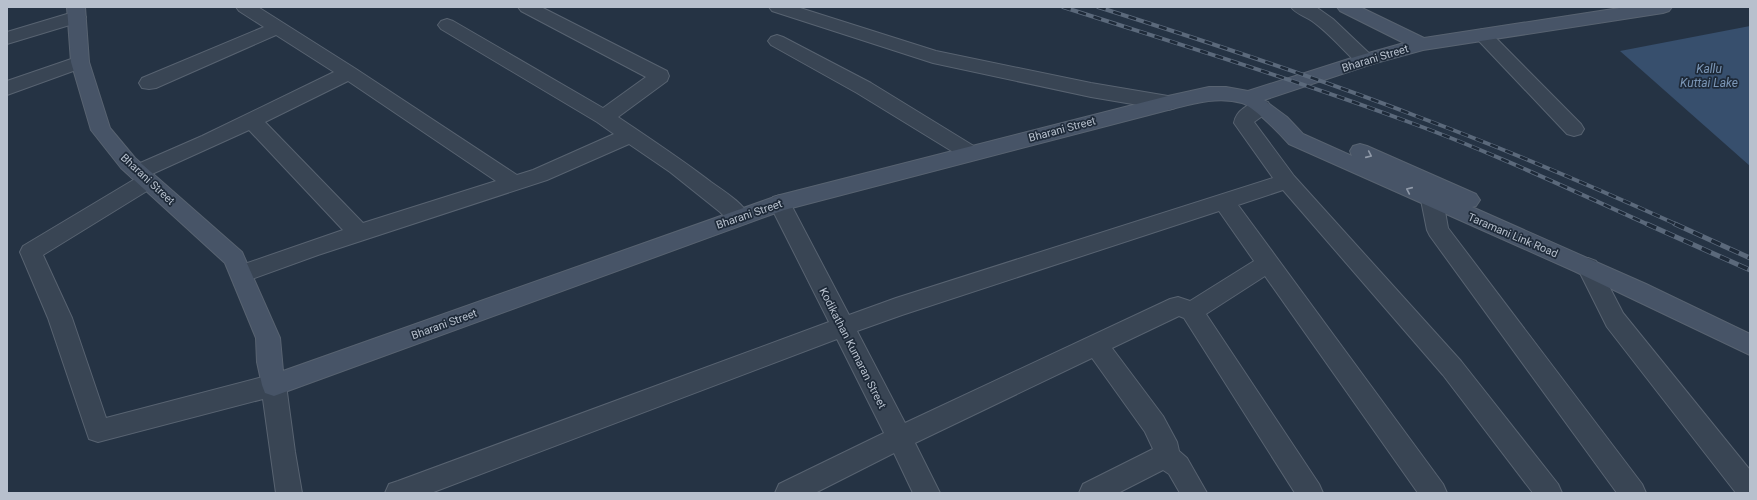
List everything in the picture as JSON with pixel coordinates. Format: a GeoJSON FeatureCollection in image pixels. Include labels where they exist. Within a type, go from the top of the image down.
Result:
{"type":"FeatureCollection","features":[{"type":"Feature","properties":{"kind":"street"},"geometry":{"type":"LineString","coordinates":[[245,7],[349,73],[514,183]]}},
{"type":"Feature","properties":{"kind":"street"},"geometry":{"type":"LineString","coordinates":[[526,7],[660,76],[604,117]]}},
{"type":"Feature","properties":{"kind":"street"},"geometry":{"type":"LineString","coordinates":[[778,7],[933,58],[1091,90],[1168,103]]}},
{"type":"Feature","properties":{"kind":"street"},"geometry":{"type":"LineString","coordinates":[[1300,7],[1329,24],[1351,48],[1365,60]]}},
{"type":"Feature","properties":{"kind":"street"},"geometry":{"type":"LineString","coordinates":[[1346,7],[1422,44]]}},
{"type":"Feature","properties":{"kind":"street"},"geometry":{"type":"LineString","coordinates":[[1373,7],[1394,18],[1422,44]]}},
{"type":"Feature","properties":{"kind":"street","name":"Bharani Street"},"geometry":{"type":"LineString","coordinates":[[7,38],[77,12],[80,62],[101,130],[128,163],[234,258],[268,338],[274,385],[780,203],[970,153],[1209,94],[1226,94],[1255,103],[1365,60],[1422,44],[1662,7]]}},
{"type":"Feature","properties":{"kind":"street"},"geometry":{"type":"LineString","coordinates":[[447,25],[604,117],[677,167],[728,206],[739,217]]}},
{"type":"Feature","properties":{"kind":"street"},"geometry":{"type":"LineString","coordinates":[[149,82],[277,28]]}},
{"type":"Feature","properties":{"kind":"street"},"geometry":{"type":"LineString","coordinates":[[1482,35],[1574,130]]}},
{"type":"Feature","properties":{"kind":"street"},"geometry":{"type":"LineString","coordinates":[[777,41],[864,88],[970,153]]}},
{"type":"Feature","properties":{"kind":"street"},"geometry":{"type":"LineString","coordinates":[[7,88],[80,62]]}},
{"type":"Feature","properties":{"kind":"street"},"geometry":{"type":"LineString","coordinates":[[289,493],[282,452],[274,385],[98,431],[60,318],[31,252],[143,177],[252,120],[349,73]]}},
{"type":"Feature","properties":{"kind":"street"},"geometry":{"type":"LineString","coordinates":[[1255,103],[1244,117],[1244,122],[1287,181],[1452,368],[1549,493]]}},
{"type":"Feature","properties":{"kind":"street","name":"Taramani Link Road"},"geometry":{"type":"LineString","coordinates":[[1255,103],[1280,122],[1296,139],[1432,200],[1588,267],[1688,313],[1750,345]]}},
{"type":"Feature","properties":{"kind":"street"},"geometry":{"type":"LineString","coordinates":[[252,120],[359,233]]}},
{"type":"Feature","properties":{"kind":"street","name":"Taramani Link Road"},"geometry":{"type":"LineString","coordinates":[[1280,122],[1305,126],[1588,253],[1750,329]]}},
{"type":"Feature","properties":{"kind":"street"},"geometry":{"type":"LineString","coordinates":[[241,274],[359,233],[540,175],[630,135]]}},
{"type":"Feature","properties":{"kind":"street"},"geometry":{"type":"LineString","coordinates":[[398,493],[896,307],[1287,181]]}},
{"type":"Feature","properties":{"kind":"street"},"geometry":{"type":"LineString","coordinates":[[1432,200],[1438,230],[1633,493]]}},
{"type":"Feature","properties":{"kind":"street"},"geometry":{"type":"LineString","coordinates":[[1224,202],[1434,493]]}},
{"type":"Feature","properties":{"kind":"street","name":"Kodikathan Kumaran Street"},"geometry":{"type":"LineString","coordinates":[[780,203],[927,493]]}},
{"type":"Feature","properties":{"kind":"street"},"geometry":{"type":"LineString","coordinates":[[1192,310],[1268,263]]}},
{"type":"Feature","properties":{"kind":"street"},"geometry":{"type":"LineString","coordinates":[[1588,267],[1615,320],[1750,490]]}},
{"type":"Feature","properties":{"kind":"street"},"geometry":{"type":"LineString","coordinates":[[788,493],[899,438],[1178,306],[1192,310],[1310,493]]}},
{"type":"Feature","properties":{"kind":"street"},"geometry":{"type":"LineString","coordinates":[[1096,345],[1154,424],[1164,442],[1167,457],[1178,466],[1194,493]]}},
{"type":"Feature","properties":{"kind":"street"},"geometry":{"type":"LineString","coordinates":[[1092,493],[1155,460],[1167,457]]}},
{"type":"Feature","properties":{"kind":"water","name":"Kallu Kuttai Lake"},"geometry":{"type":"Polygon","coordinates":[[[1750,26],[1750,166],[1620,51],[1750,26]]]}},
{"type":"Feature","properties":{"kind":"railway"},"geometry":{"type":"LineString","coordinates":[[1063,7],[1278,76],[1406,121],[1559,184],[1649,225]]}},
{"type":"Feature","properties":{"kind":"railway"},"geometry":{"type":"LineString","coordinates":[[1098,7],[1258,59],[1377,101],[1581,182],[1678,225]]}},
{"type":"Feature","properties":{"kind":"railway"},"geometry":{"type":"LineString","coordinates":[[1647,224],[1750,270]]}},
{"type":"Feature","properties":{"kind":"railway"},"geometry":{"type":"LineString","coordinates":[[1675,224],[1750,258]]}}]}
